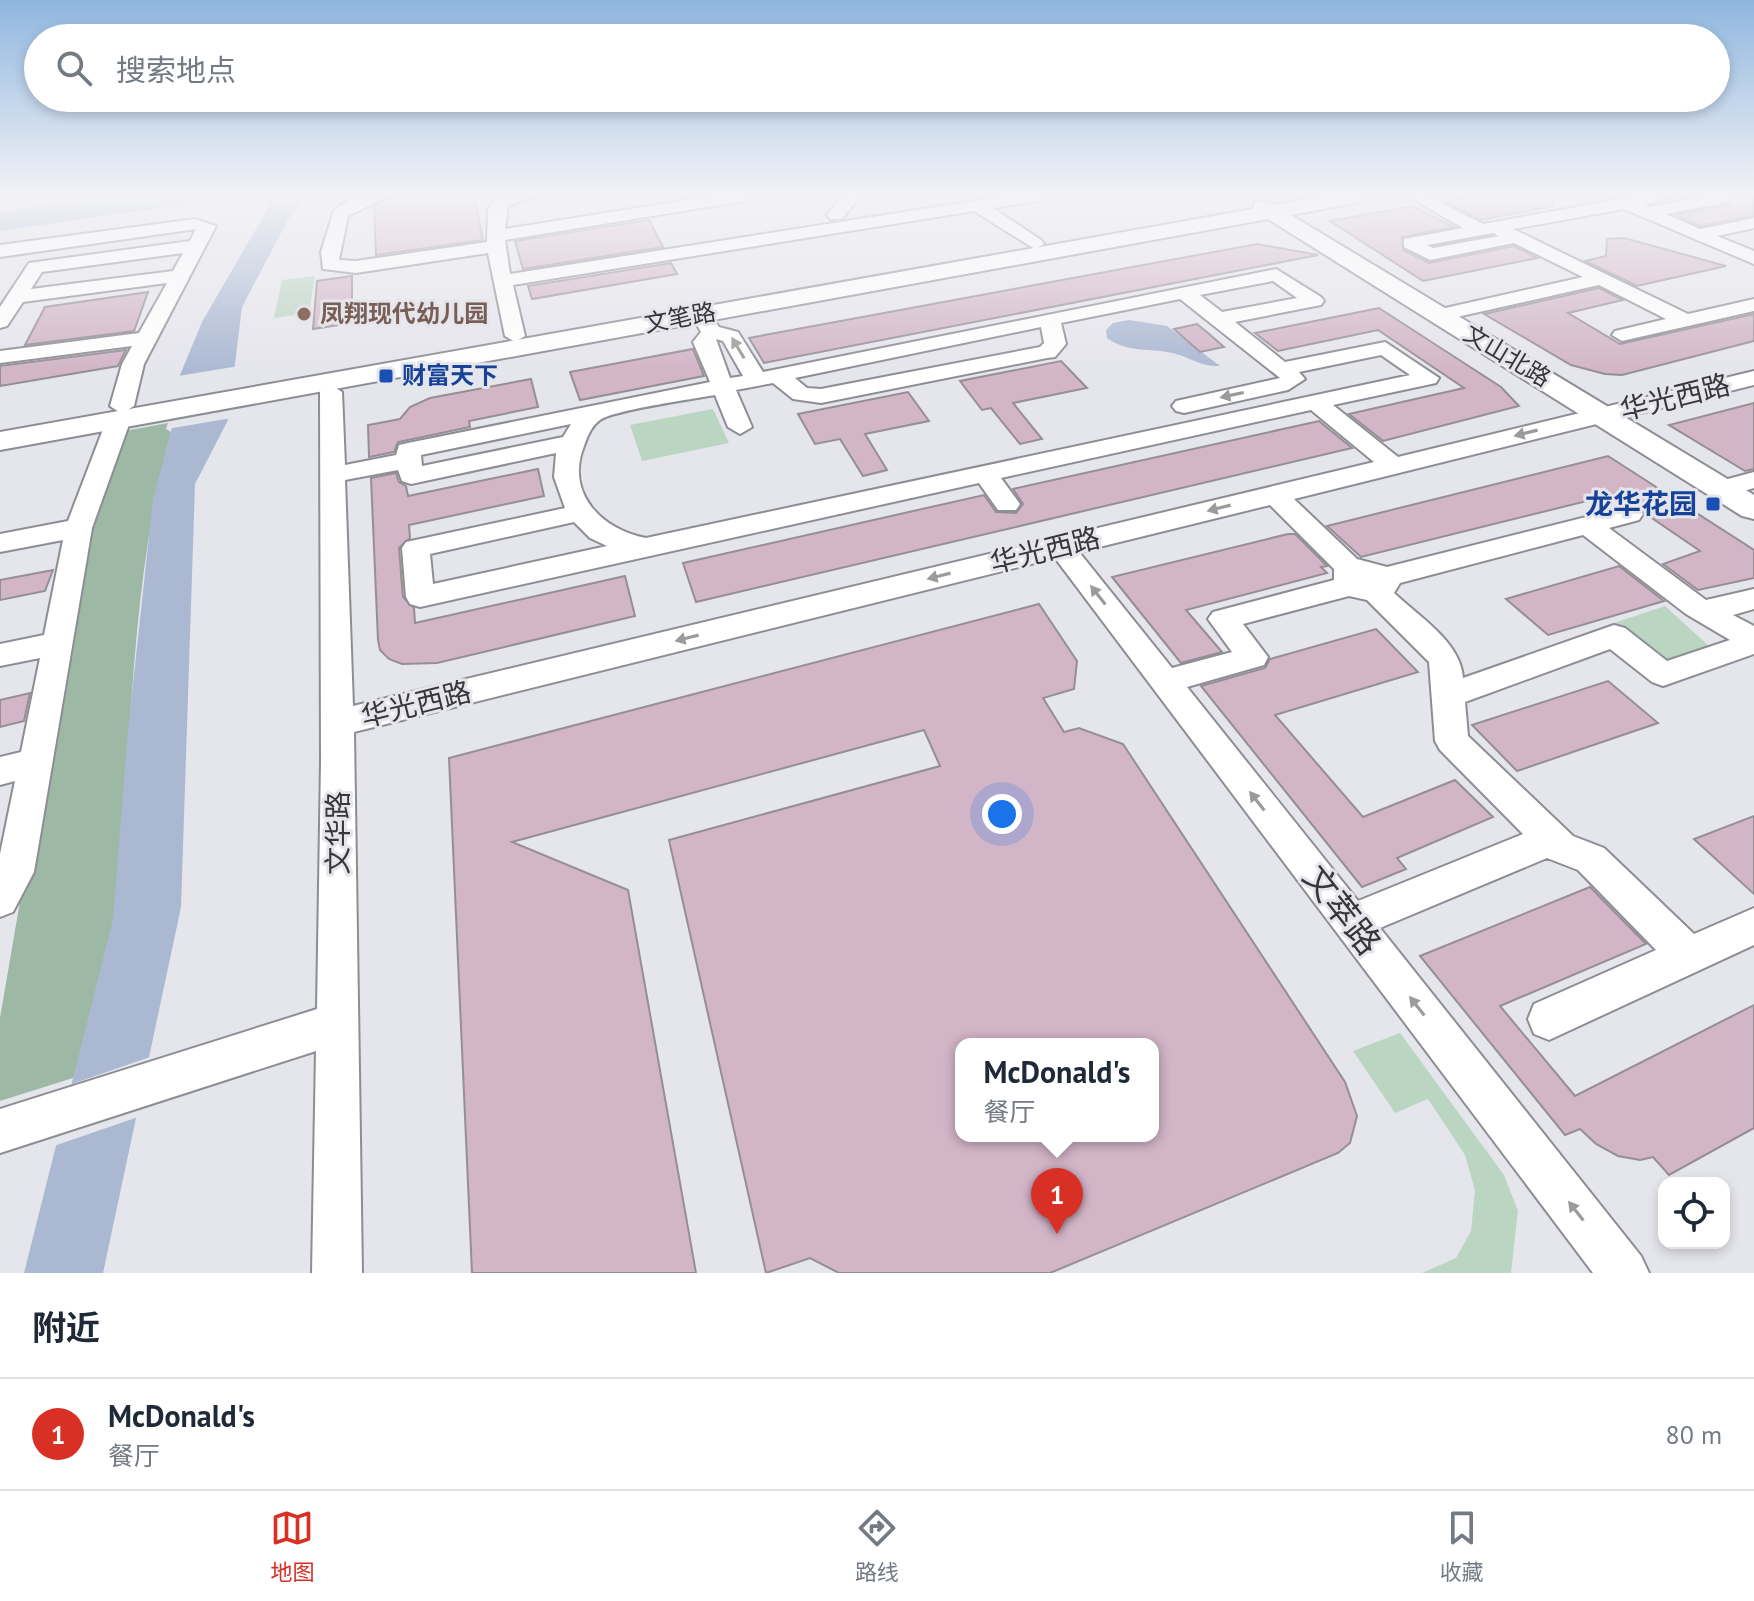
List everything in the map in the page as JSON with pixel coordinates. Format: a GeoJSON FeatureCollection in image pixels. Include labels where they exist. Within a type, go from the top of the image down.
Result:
{"type":"FeatureCollection","features":[{"type":"Feature","properties":{"kind":"main road","name":"文笔路"},"geometry":{"type":"LineString","coordinates":[[0,427],[172,403],[515,336],[971,255]]}},
{"type":"Feature","properties":{"kind":"main road","name":"文笔路"},"geometry":{"type":"LineString","coordinates":[[172,403],[204,408],[239,391],[422,370],[706,323],[1016,255]]}},
{"type":"Feature","properties":{"kind":"main road","name":"文山北路"},"geometry":{"type":"LineString","coordinates":[[1342,255],[1754,509]]}},
{"type":"Feature","properties":{"kind":"main road","name":"文笔路"},"geometry":{"type":"LineString","coordinates":[[0,441],[120,412]]}},
{"type":"Feature","properties":{"kind":"street"},"geometry":{"type":"LineString","coordinates":[[0,322],[36,267],[125,255]]}},
{"type":"Feature","properties":{"kind":"street"},"geometry":{"type":"LineString","coordinates":[[0,900],[15,872],[79,528],[120,412],[133,364],[192,255]]}},
{"type":"Feature","properties":{"kind":"street"},"geometry":{"type":"LineString","coordinates":[[330,255],[330,265],[356,267],[418,255]]}},
{"type":"Feature","properties":{"kind":"street"},"geometry":{"type":"LineString","coordinates":[[498,255],[515,336]]}},
{"type":"Feature","properties":{"kind":"street"},"geometry":{"type":"LineString","coordinates":[[502,281],[663,255]]}},
{"type":"Feature","properties":{"kind":"street"},"geometry":{"type":"LineString","coordinates":[[1552,255],[1687,321]]}},
{"type":"Feature","properties":{"kind":"street"},"geometry":{"type":"LineString","coordinates":[[569,443],[411,476],[408,450],[1184,292],[1276,275],[1314,301],[1218,319]]}},
{"type":"Feature","properties":{"kind":"street"},"geometry":{"type":"LineString","coordinates":[[17,297],[180,276]]}},
{"type":"Feature","properties":{"kind":"street"},"geometry":{"type":"LineString","coordinates":[[1439,315],[1601,279]]}},
{"type":"Feature","properties":{"kind":"street"},"geometry":{"type":"LineString","coordinates":[[1184,292],[1285,378]]}},
{"type":"Feature","properties":{"kind":"street"},"geometry":{"type":"LineString","coordinates":[[1622,335],[1754,305]]}},
{"type":"Feature","properties":{"kind":"street"},"geometry":{"type":"LineString","coordinates":[[37,334],[159,316]]}},
{"type":"Feature","properties":{"kind":"street"},"geometry":{"type":"LineString","coordinates":[[740,427],[720,386],[721,375],[704,342],[706,323],[731,336],[766,376],[801,394],[821,396],[1047,352],[1055,344],[1050,318]]}},
{"type":"Feature","properties":{"kind":"street"},"geometry":{"type":"LineString","coordinates":[[0,357],[147,338]]}},
{"type":"Feature","properties":{"kind":"street"},"geometry":{"type":"LineString","coordinates":[[579,513],[455,543],[440,553],[425,570],[460,583],[646,547],[1428,378],[1385,348],[1184,406]]}},
{"type":"Feature","properties":{"kind":"street"},"geometry":{"type":"LineString","coordinates":[[1285,378],[1282,393],[1293,400],[1315,402],[1393,465]]}},
{"type":"Feature","properties":{"kind":"street","name":"华光西路"},"geometry":{"type":"LineString","coordinates":[[337,723],[1754,378]]}},
{"type":"Feature","properties":{"kind":"street","name":"文华路"},"geometry":{"type":"LineString","coordinates":[[331,392],[337,723],[337,1273]]}},
{"type":"Feature","properties":{"kind":"street"},"geometry":{"type":"LineString","coordinates":[[593,413],[578,426],[569,443],[565,470],[579,513],[593,531],[626,546],[646,547]]}},
{"type":"Feature","properties":{"kind":"street"},"geometry":{"type":"LineString","coordinates":[[333,475],[409,460]]}},
{"type":"Feature","properties":{"kind":"street"},"geometry":{"type":"LineString","coordinates":[[985,474],[1007,504]]}},
{"type":"Feature","properties":{"kind":"street"},"geometry":{"type":"LineString","coordinates":[[1722,489],[1754,480]]}},
{"type":"Feature","properties":{"kind":"street"},"geometry":{"type":"LineString","coordinates":[[1274,494],[1440,654],[1447,666],[1452,741],[1560,847],[1591,859],[1689,956]]}},
{"type":"Feature","properties":{"kind":"street"},"geometry":{"type":"LineString","coordinates":[[1165,682],[1253,657],[1223,619],[1630,514]]}},
{"type":"Feature","properties":{"kind":"street"},"geometry":{"type":"LineString","coordinates":[[1588,525],[1704,612],[1754,642]]}},
{"type":"Feature","properties":{"kind":"street"},"geometry":{"type":"LineString","coordinates":[[0,543],[79,528]]}},
{"type":"Feature","properties":{"kind":"street"},"geometry":{"type":"LineString","coordinates":[[455,543],[479,549],[484,559],[460,583]]}},
{"type":"Feature","properties":{"kind":"street","name":"文萃路"},"geometry":{"type":"LineString","coordinates":[[1060,546],[1624,1273]]}},
{"type":"Feature","properties":{"kind":"street"},"geometry":{"type":"LineString","coordinates":[[1704,612],[1754,599]]}},
{"type":"Feature","properties":{"kind":"street"},"geometry":{"type":"LineString","coordinates":[[1447,696],[1614,636],[1663,674],[1754,642]]}},
{"type":"Feature","properties":{"kind":"street"},"geometry":{"type":"LineString","coordinates":[[0,655],[58,643]]}},
{"type":"Feature","properties":{"kind":"street"},"geometry":{"type":"LineString","coordinates":[[0,771],[36,762]]}},
{"type":"Feature","properties":{"kind":"street"},"geometry":{"type":"LineString","coordinates":[[1352,922],[1552,839]]}},
{"type":"Feature","properties":{"kind":"street"},"geometry":{"type":"LineString","coordinates":[[1549,1019],[1754,926]]}},
{"type":"Feature","properties":{"kind":"street"},"geometry":{"type":"LineString","coordinates":[[0,1131],[337,1023]]}},
{"type":"Feature","properties":{"kind":"green space"},"geometry":{"type":"Polygon","coordinates":[[[315,276],[309,313],[274,318],[282,280],[315,276]]]}},
{"type":"Feature","properties":{"kind":"green space"},"geometry":{"type":"Polygon","coordinates":[[[713,409],[729,443],[642,461],[630,425],[713,409]]]}},
{"type":"Feature","properties":{"kind":"green space"},"geometry":{"type":"Polygon","coordinates":[[[168,423],[166,429],[171,432],[157,491],[139,612],[114,916],[102,976],[76,1077],[0,1101],[0,1018],[84,528],[119,432],[168,423]]]}},
{"type":"Feature","properties":{"kind":"green space"},"geometry":{"type":"Polygon","coordinates":[[[1665,606],[1712,649],[1663,664],[1611,624],[1665,606]]]}},
{"type":"Feature","properties":{"kind":"green space"},"geometry":{"type":"Polygon","coordinates":[[[1400,1033],[1504,1175],[1518,1211],[1511,1273],[1422,1273],[1456,1258],[1471,1231],[1475,1190],[1465,1155],[1428,1099],[1395,1113],[1353,1051],[1400,1033]]]}},
{"type":"Feature","properties":{"kind":"water"},"geometry":{"type":"Polygon","coordinates":[[[241,255],[269,255],[242,307],[228,420],[195,484],[181,907],[103,1273],[24,1273],[113,919],[128,730],[153,499],[171,432],[180,375],[202,322],[241,255]]]}},
{"type":"Feature","properties":{"kind":"water"},"geometry":{"type":"Polygon","coordinates":[[[1129,320],[1167,326],[1220,366],[1202,364],[1167,352],[1124,346],[1107,338],[1106,330],[1113,323],[1129,320]]]}},
{"type":"Feature","properties":{"kind":"pier"},"geometry":{"type":"Polygon","coordinates":[[[239,366],[232,418],[167,429],[178,376],[239,366]]]}},
{"type":"Feature","properties":{"kind":"pier"},"geometry":{"type":"Polygon","coordinates":[[[153,1056],[141,1116],[54,1146],[69,1085],[153,1056]]]}},
{"type":"Feature","properties":{"kind":"building"},"geometry":{"type":"Polygon","coordinates":[[[519,255],[610,255],[523,269],[519,255]]]}},
{"type":"Feature","properties":{"kind":"building"},"geometry":{"type":"Polygon","coordinates":[[[1195,255],[1316,255],[764,363],[749,338],[1195,255]]]}},
{"type":"Feature","properties":{"kind":"building"},"geometry":{"type":"Polygon","coordinates":[[[1383,255],[1414,255],[1429,263],[1467,255],[1532,255],[1537,258],[1423,281],[1383,255]]]}},
{"type":"Feature","properties":{"kind":"building"},"geometry":{"type":"Polygon","coordinates":[[[1687,255],[1726,266],[1637,286],[1585,261],[1606,256],[1687,255]]]}},
{"type":"Feature","properties":{"kind":"building"},"geometry":{"type":"Polygon","coordinates":[[[671,263],[677,274],[532,299],[528,286],[671,263]]]}},
{"type":"Feature","properties":{"kind":"building"},"geometry":{"type":"Polygon","coordinates":[[[352,276],[352,323],[313,329],[317,281],[352,276]]]}},
{"type":"Feature","properties":{"kind":"building"},"geometry":{"type":"Polygon","coordinates":[[[1599,288],[1623,300],[1568,313],[1620,344],[1754,314],[1754,341],[1622,375],[1605,374],[1571,365],[1484,314],[1599,288]]]}},
{"type":"Feature","properties":{"kind":"building"},"geometry":{"type":"Polygon","coordinates":[[[148,292],[134,331],[25,345],[45,307],[148,292]]]}},
{"type":"Feature","properties":{"kind":"building"},"geometry":{"type":"Polygon","coordinates":[[[1379,308],[1501,387],[1519,406],[1383,441],[1349,414],[1464,388],[1378,330],[1278,351],[1255,333],[1379,308]]]}},
{"type":"Feature","properties":{"kind":"building"},"geometry":{"type":"Polygon","coordinates":[[[1197,324],[1224,347],[1200,352],[1174,329],[1197,324]]]}},
{"type":"Feature","properties":{"kind":"building"},"geometry":{"type":"Polygon","coordinates":[[[693,349],[704,376],[580,400],[570,372],[693,349]]]}},
{"type":"Feature","properties":{"kind":"building"},"geometry":{"type":"Polygon","coordinates":[[[126,350],[118,366],[0,386],[0,366],[126,350]]]}},
{"type":"Feature","properties":{"kind":"building"},"geometry":{"type":"Polygon","coordinates":[[[1061,361],[1087,388],[1013,403],[1042,439],[1020,444],[991,408],[982,410],[960,381],[1061,361]]]}},
{"type":"Feature","properties":{"kind":"building"},"geometry":{"type":"Polygon","coordinates":[[[531,379],[538,407],[469,421],[470,427],[398,442],[394,452],[369,457],[368,425],[400,419],[410,407],[430,398],[531,379]]]}},
{"type":"Feature","properties":{"kind":"building"},"geometry":{"type":"Polygon","coordinates":[[[908,392],[929,421],[865,434],[887,470],[863,476],[840,439],[815,444],[798,414],[908,392]]]}},
{"type":"Feature","properties":{"kind":"building"},"geometry":{"type":"Polygon","coordinates":[[[1754,403],[1754,469],[1745,471],[1669,425],[1754,403]]]}},
{"type":"Feature","properties":{"kind":"building"},"geometry":{"type":"Polygon","coordinates":[[[1319,421],[1352,448],[696,602],[683,563],[984,495],[996,512],[1016,513],[1023,504],[1013,489],[1319,421]]]}},
{"type":"Feature","properties":{"kind":"building"},"geometry":{"type":"Polygon","coordinates":[[[1608,456],[1754,550],[1754,578],[1698,590],[1663,564],[1700,551],[1646,514],[1640,505],[1615,494],[1361,557],[1327,526],[1608,456]]]}},
{"type":"Feature","properties":{"kind":"building"},"geometry":{"type":"Polygon","coordinates":[[[538,469],[544,496],[409,525],[410,538],[399,548],[403,597],[414,608],[415,623],[625,576],[635,616],[437,663],[402,664],[389,659],[380,650],[378,640],[371,478],[396,473],[399,482],[406,486],[408,496],[538,469]]]}},
{"type":"Feature","properties":{"kind":"building"},"geometry":{"type":"Polygon","coordinates":[[[1295,534],[1327,566],[1321,567],[1327,573],[1186,610],[1222,652],[1181,663],[1112,577],[1295,534]]]}},
{"type":"Feature","properties":{"kind":"building"},"geometry":{"type":"Polygon","coordinates":[[[1619,566],[1664,601],[1548,635],[1506,599],[1619,566]]]}},
{"type":"Feature","properties":{"kind":"building"},"geometry":{"type":"Polygon","coordinates":[[[53,570],[45,591],[0,600],[0,580],[53,570]]]}},
{"type":"Feature","properties":{"kind":"building"},"geometry":{"type":"Polygon","coordinates":[[[1039,604],[1077,661],[1074,689],[1043,698],[1064,732],[1079,728],[1123,744],[1345,1082],[1357,1116],[1350,1143],[1338,1153],[1050,1273],[839,1273],[810,1258],[766,1273],[669,840],[940,766],[924,730],[512,842],[628,890],[696,1273],[472,1273],[449,758],[1039,604]]]}},
{"type":"Feature","properties":{"kind":"building"},"geometry":{"type":"Polygon","coordinates":[[[1376,629],[1418,672],[1275,715],[1363,817],[1455,780],[1493,817],[1397,858],[1406,869],[1362,887],[1201,686],[1265,668],[1270,659],[1376,629]]]}},
{"type":"Feature","properties":{"kind":"building"},"geometry":{"type":"Polygon","coordinates":[[[1608,681],[1658,723],[1517,771],[1472,725],[1608,681]]]}},
{"type":"Feature","properties":{"kind":"building"},"geometry":{"type":"Polygon","coordinates":[[[30,693],[24,721],[0,727],[0,700],[30,693]]]}},
{"type":"Feature","properties":{"kind":"building"},"geometry":{"type":"Polygon","coordinates":[[[1754,816],[1754,894],[1694,839],[1754,816]]]}},
{"type":"Feature","properties":{"kind":"building"},"geometry":{"type":"Polygon","coordinates":[[[1590,887],[1646,944],[1500,1006],[1575,1096],[1754,1005],[1754,1128],[1669,1175],[1653,1157],[1640,1160],[1618,1156],[1596,1144],[1580,1129],[1565,1135],[1420,956],[1590,887]]]}},
{"type":"Feature","properties":{"kind":"place","name":"凤翔现代幼儿园"},"geometry":{"type":"Point","coordinates":[304,314]}},
{"type":"Feature","properties":{"kind":"place","name":"财富天下"},"geometry":{"type":"Point","coordinates":[386,376]}},
{"type":"Feature","properties":{"kind":"place","name":"龙华花园"},"geometry":{"type":"Point","coordinates":[1713,504]}},
{"type":"Feature","properties":{"kind":"place","name":"McDonald's"},"geometry":{"type":"Point","coordinates":[1057,1234]}}]}
